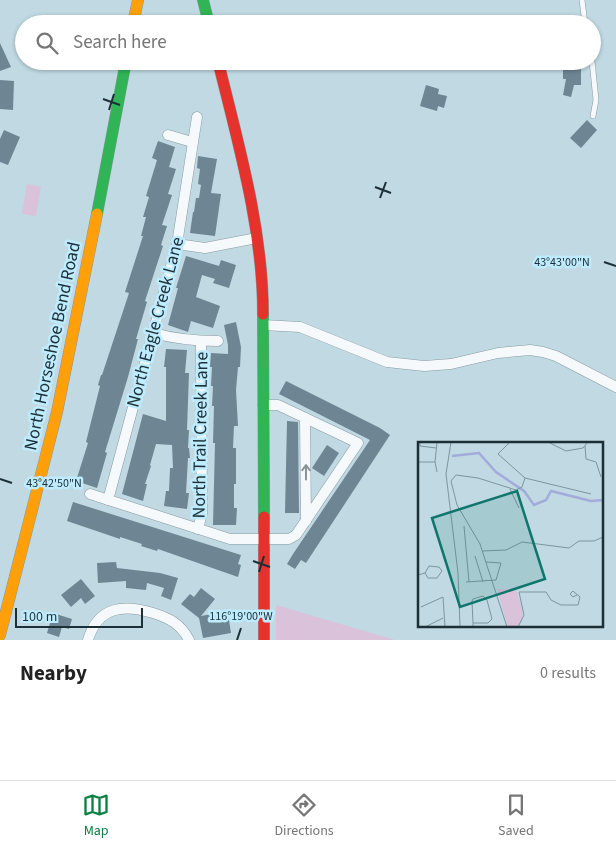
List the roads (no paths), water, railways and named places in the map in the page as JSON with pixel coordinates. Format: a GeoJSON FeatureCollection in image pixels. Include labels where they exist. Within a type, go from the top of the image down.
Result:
{"type":"FeatureCollection","features":[{"type":"Feature","properties":{"kind":"main road"},"geometry":{"type":"LineString","coordinates":[[135,15],[138,0]]}},
{"type":"Feature","properties":{"kind":"main road"},"geometry":{"type":"LineString","coordinates":[[203,0],[207,15]]}},
{"type":"Feature","properties":{"kind":"main road","name":"North Horseshoe Bend Road"},"geometry":{"type":"LineString","coordinates":[[0,635],[59,403],[124,70]]}},
{"type":"Feature","properties":{"kind":"main road"},"geometry":{"type":"LineString","coordinates":[[220,70],[247,180],[261,269],[263,326],[264,640]]}},
{"type":"Feature","properties":{"kind":"street","name":"North Eagle Creek Lane"},"geometry":{"type":"LineString","coordinates":[[108,500],[177,244],[197,117]]}},
{"type":"Feature","properties":{"kind":"street"},"geometry":{"type":"LineString","coordinates":[[168,135],[192,142]]}},
{"type":"Feature","properties":{"kind":"street"},"geometry":{"type":"LineString","coordinates":[[177,244],[205,248],[257,238]]}},
{"type":"Feature","properties":{"kind":"street"},"geometry":{"type":"LineString","coordinates":[[263,326],[300,327],[387,362],[424,366],[450,364],[498,353],[530,350],[544,352],[556,356],[616,387]]}},
{"type":"Feature","properties":{"kind":"street"},"geometry":{"type":"LineString","coordinates":[[153,333],[171,338],[202,341],[218,340]]}},
{"type":"Feature","properties":{"kind":"street","name":"North Trail Creek Lane"},"geometry":{"type":"LineString","coordinates":[[198,529],[202,513],[202,341]]}},
{"type":"Feature","properties":{"kind":"street"},"geometry":{"type":"LineString","coordinates":[[90,494],[230,539],[289,539],[296,535],[358,443],[278,405],[263,405]]}},
{"type":"Feature","properties":{"kind":"street"},"geometry":{"type":"LineString","coordinates":[[305,418],[306,520]]}},
{"type":"Feature","properties":{"kind":"street"},"geometry":{"type":"LineString","coordinates":[[88,640],[90,631],[98,620],[108,612],[120,608],[147,611],[174,621],[185,632],[189,640]]}},
{"type":"Feature","properties":{"kind":"lane"},"geometry":{"type":"LineString","coordinates":[[582,0],[584,15]]}},
{"type":"Feature","properties":{"kind":"lane"},"geometry":{"type":"LineString","coordinates":[[593,70],[596,100],[593,116]]}}]}
